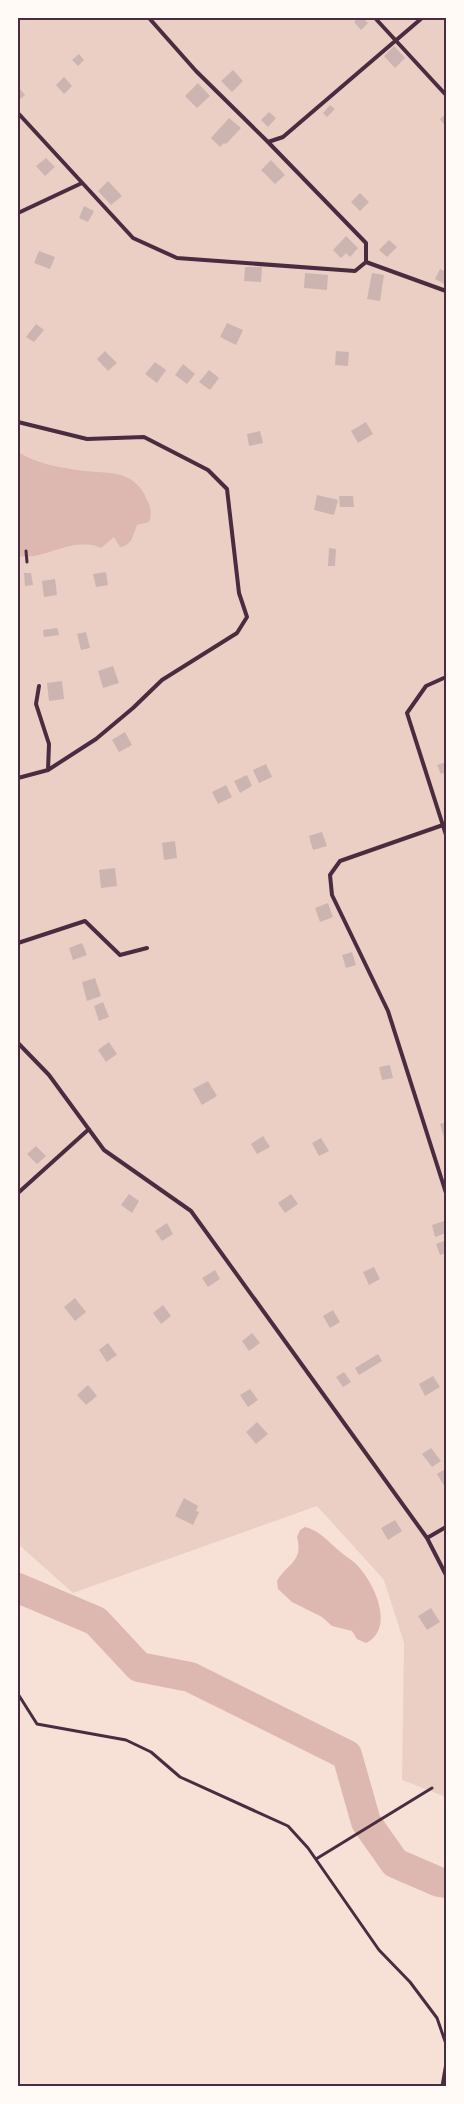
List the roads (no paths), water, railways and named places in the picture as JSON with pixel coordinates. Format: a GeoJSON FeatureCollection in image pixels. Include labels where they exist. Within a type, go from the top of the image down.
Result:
{"type":"FeatureCollection","features":[{"type":"Feature","properties":{"kind":"lane"},"geometry":{"type":"LineString","coordinates":[[149,18],[196,71],[366,243],[366,262]]}},
{"type":"Feature","properties":{"kind":"lane"},"geometry":{"type":"LineString","coordinates":[[375,18],[446,95]]}},
{"type":"Feature","properties":{"kind":"lane"},"geometry":{"type":"LineString","coordinates":[[268,142],[283,136],[422,18]]}},
{"type":"Feature","properties":{"kind":"lane"},"geometry":{"type":"LineString","coordinates":[[18,113],[133,238],[177,258],[355,271],[366,262]]}},
{"type":"Feature","properties":{"kind":"lane"},"geometry":{"type":"LineString","coordinates":[[18,213],[82,183]]}},
{"type":"Feature","properties":{"kind":"lane"},"geometry":{"type":"LineString","coordinates":[[366,262],[446,291]]}},
{"type":"Feature","properties":{"kind":"lane"},"geometry":{"type":"LineString","coordinates":[[18,422],[87,439],[144,437],[208,470],[226,489],[239,593],[247,617],[237,634],[162,680],[133,708],[96,739],[48,770],[18,778]]}},
{"type":"Feature","properties":{"kind":"lane"},"geometry":{"type":"LineString","coordinates":[[446,677],[426,686],[407,713],[446,835]]}},
{"type":"Feature","properties":{"kind":"lane"},"geometry":{"type":"LineString","coordinates":[[39,686],[36,704],[49,744],[48,770]]}},
{"type":"Feature","properties":{"kind":"lane"},"geometry":{"type":"LineString","coordinates":[[443,825],[340,861],[330,875],[332,896],[388,1011],[446,1193]]}},
{"type":"Feature","properties":{"kind":"lane"},"geometry":{"type":"LineString","coordinates":[[18,943],[85,921],[120,956],[147,948]]}},
{"type":"Feature","properties":{"kind":"lane"},"geometry":{"type":"LineString","coordinates":[[18,1043],[49,1075],[104,1150],[191,1211],[427,1538],[446,1576]]}},
{"type":"Feature","properties":{"kind":"lane"},"geometry":{"type":"LineString","coordinates":[[18,1193],[89,1129]]}},
{"type":"Feature","properties":{"kind":"lane"},"geometry":{"type":"LineString","coordinates":[[427,1538],[446,1527]]}},
{"type":"Feature","properties":{"kind":"waterway"},"geometry":{"type":"LineString","coordinates":[[18,1588],[96,1621],[139,1667],[190,1677],[347,1755],[366,1822],[395,1863],[439,1882],[446,1883]]}}]}
